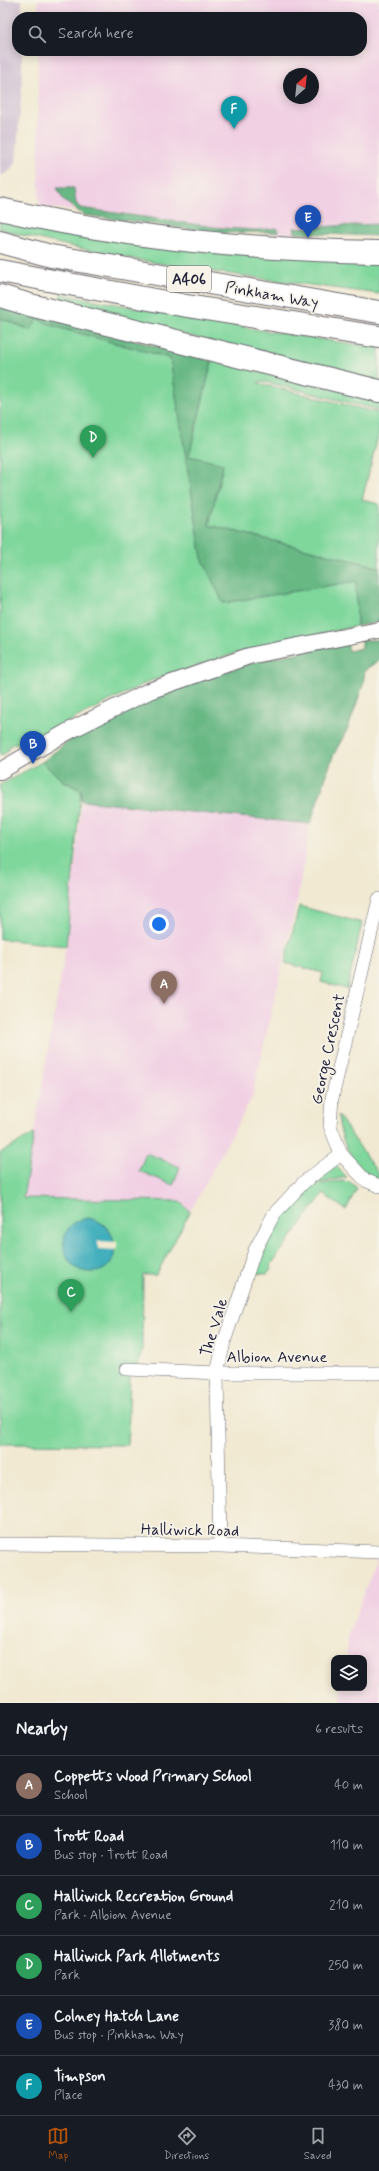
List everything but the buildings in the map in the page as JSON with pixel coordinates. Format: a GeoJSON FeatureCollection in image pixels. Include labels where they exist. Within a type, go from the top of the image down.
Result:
{"type":"FeatureCollection","features":[{"type":"Feature","properties":{"kind":"highway"},"geometry":{"type":"LineString","coordinates":[[0,209],[152,237],[284,249],[379,252]]}},
{"type":"Feature","properties":{"kind":"highway","name":"Pinkham Way"},"geometry":{"type":"LineString","coordinates":[[0,242],[51,256],[379,312]]}},
{"type":"Feature","properties":{"kind":"highway","name":"Pinkham Way"},"geometry":{"type":"LineString","coordinates":[[0,271],[181,305],[379,337]]}},
{"type":"Feature","properties":{"kind":"highway"},"geometry":{"type":"LineString","coordinates":[[0,296],[30,305],[379,391]]}},
{"type":"Feature","properties":{"kind":"street"},"geometry":{"type":"LineString","coordinates":[[0,771],[67,732],[149,691],[249,656],[379,630]]}},
{"type":"Feature","properties":{"kind":"street","name":"George Crescent"},"geometry":{"type":"LineString","coordinates":[[379,899],[332,1098],[330,1126],[341,1154],[365,1180],[379,1186]]}},
{"type":"Feature","properties":{"kind":"street","name":"The Vale"},"geometry":{"type":"LineString","coordinates":[[220,1546],[217,1373],[224,1342],[255,1250],[274,1214],[304,1182],[341,1154]]}},
{"type":"Feature","properties":{"kind":"street","name":"Albion Avenue"},"geometry":{"type":"LineString","coordinates":[[127,1369],[217,1373],[379,1373]]}},
{"type":"Feature","properties":{"kind":"street","name":"Halliwick Road"},"geometry":{"type":"LineString","coordinates":[[0,1544],[220,1546],[379,1552]]}},
{"type":"Feature","properties":{"kind":"shaded area"},"geometry":{"type":"Polygon","coordinates":[[[0,0],[22,0],[22,12],[12,12],[12,56],[22,56],[22,86],[16,162],[9,172],[0,176],[0,0]]]}},
{"type":"Feature","properties":{"kind":"shaded area"},"geometry":{"type":"Polygon","coordinates":[[[38,0],[379,0],[379,234],[257,233],[39,206],[38,56],[367,56],[367,12],[38,12],[38,0]]]}},
{"type":"Feature","properties":{"kind":"shaded area"},"geometry":{"type":"Polygon","coordinates":[[[82,801],[310,824],[297,900],[252,1097],[190,1212],[180,1201],[23,1198],[66,946],[82,801]]]}},
{"type":"Feature","properties":{"kind":"shaded area"},"geometry":{"type":"Polygon","coordinates":[[[379,1552],[379,1703],[343,1703],[341,1699],[341,1691],[367,1691],[367,1655],[347,1655],[347,1640],[379,1552]]]}},
{"type":"Feature","properties":{"kind":"green space"},"geometry":{"type":"Polygon","coordinates":[[[57,188],[74,188],[76,203],[80,208],[221,228],[256,230],[277,228],[278,232],[220,233],[84,215],[64,201],[57,188]]]}},
{"type":"Feature","properties":{"kind":"green space"},"geometry":{"type":"Polygon","coordinates":[[[0,216],[379,260],[379,294],[188,268],[93,251],[0,229],[0,216]]]}},
{"type":"Feature","properties":{"kind":"green space"},"geometry":{"type":"Polygon","coordinates":[[[379,224],[379,236],[295,233],[294,228],[379,224]]]}},
{"type":"Feature","properties":{"kind":"green space"},"geometry":{"type":"Polygon","coordinates":[[[61,294],[266,331],[379,348],[379,382],[58,304],[61,294]]]}},
{"type":"Feature","properties":{"kind":"green space"},"geometry":{"type":"Polygon","coordinates":[[[0,305],[212,361],[189,456],[223,464],[209,525],[379,567],[379,622],[357,626],[356,581],[223,603],[202,558],[170,358],[60,328],[37,319],[31,330],[0,318],[0,305]]]}},
{"type":"Feature","properties":{"kind":"green space"},"geometry":{"type":"Polygon","coordinates":[[[0,318],[30,330],[37,319],[60,328],[170,358],[202,558],[223,603],[357,581],[357,626],[240,652],[150,681],[21,745],[15,743],[9,746],[7,752],[0,756],[0,318]]]}},
{"type":"Feature","properties":{"kind":"green space"},"geometry":{"type":"Polygon","coordinates":[[[212,361],[379,399],[379,410],[262,381],[258,383],[379,413],[379,432],[362,500],[379,504],[379,567],[209,525],[223,465],[189,456],[212,361]]]}},
{"type":"Feature","properties":{"kind":"green space"},"geometry":{"type":"Polygon","coordinates":[[[362,640],[379,640],[379,660],[365,670],[363,685],[348,728],[333,756],[310,824],[82,801],[81,790],[63,781],[42,762],[67,742],[124,709],[173,690],[254,662],[347,642],[349,651],[362,648],[362,640]]]}},
{"type":"Feature","properties":{"kind":"green space"},"geometry":{"type":"Polygon","coordinates":[[[42,762],[63,781],[81,790],[66,946],[0,939],[0,785],[42,762]]]}},
{"type":"Feature","properties":{"kind":"green space"},"geometry":{"type":"Polygon","coordinates":[[[299,906],[362,923],[347,989],[321,982],[323,973],[285,963],[299,906]]]}},
{"type":"Feature","properties":{"kind":"green space"},"geometry":{"type":"Polygon","coordinates":[[[338,1115],[379,1175],[379,1181],[370,1176],[355,1162],[345,1144],[339,1125],[338,1115]]]}},
{"type":"Feature","properties":{"kind":"green space"},"geometry":{"type":"Polygon","coordinates":[[[34,1134],[23,1198],[180,1201],[190,1212],[156,1275],[143,1275],[142,1349],[139,1361],[130,1374],[128,1445],[0,1444],[0,1153],[34,1134]]]}},
{"type":"Feature","properties":{"kind":"green space"},"geometry":{"type":"Polygon","coordinates":[[[146,1153],[180,1167],[173,1185],[139,1171],[146,1153]]]}},
{"type":"Feature","properties":{"kind":"green space"},"geometry":{"type":"Polygon","coordinates":[[[336,1166],[347,1177],[313,1184],[313,1182],[336,1166]]]}},
{"type":"Feature","properties":{"kind":"green space"},"geometry":{"type":"Polygon","coordinates":[[[341,1181],[350,1182],[357,1188],[346,1210],[323,1194],[270,1266],[272,1268],[267,1274],[256,1273],[270,1237],[283,1215],[291,1205],[313,1186],[341,1181]]]}},
{"type":"Feature","properties":{"kind":"water"},"geometry":{"type":"Polygon","coordinates":[[[88,1218],[99,1222],[107,1228],[115,1246],[114,1256],[110,1264],[103,1270],[94,1272],[82,1271],[73,1265],[67,1257],[64,1248],[64,1238],[68,1229],[76,1222],[88,1218]]]}},
{"type":"Feature","properties":{"kind":"pier"},"geometry":{"type":"Polygon","coordinates":[[[98,1241],[117,1242],[117,1250],[98,1249],[98,1241]]]}},
{"type":"Feature","properties":{"kind":"place","name":"Timpson"},"geometry":{"type":"Point","coordinates":[234,129]}},
{"type":"Feature","properties":{"kind":"place","name":"Colney Hatch Lane"},"geometry":{"type":"Point","coordinates":[308,238]}},
{"type":"Feature","properties":{"kind":"place","name":"Halliwick Park Allotments"},"geometry":{"type":"Point","coordinates":[93,458]}},
{"type":"Feature","properties":{"kind":"place","name":"Trott Road"},"geometry":{"type":"Point","coordinates":[33,764]}},
{"type":"Feature","properties":{"kind":"place","name":"Coppetts Wood Primary School"},"geometry":{"type":"Point","coordinates":[164,1004]}},
{"type":"Feature","properties":{"kind":"place","name":"Halliwick Recreation Ground"},"geometry":{"type":"Point","coordinates":[71,1312]}}]}
